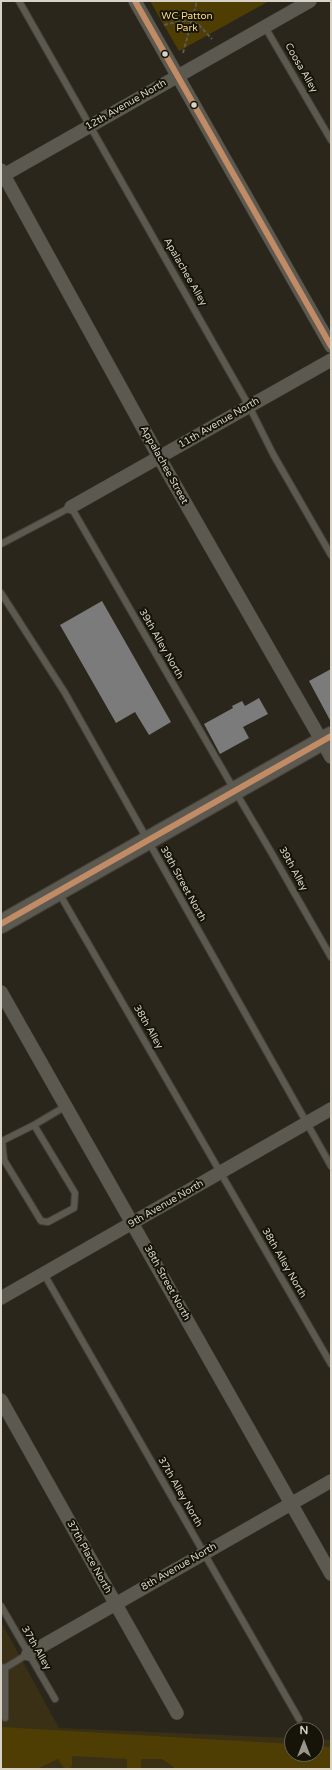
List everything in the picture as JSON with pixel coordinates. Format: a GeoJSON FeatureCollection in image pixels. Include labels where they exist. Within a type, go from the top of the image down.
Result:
{"type":"FeatureCollection","features":[{"type":"Feature","properties":{"kind":"street"},"geometry":{"type":"LineString","coordinates":[[135,1],[331,346]]}},
{"type":"Feature","properties":{"kind":"street","name":"12th Avenue North"},"geometry":{"type":"LineString","coordinates":[[2,172],[89,126],[310,1]]}},
{"type":"Feature","properties":{"kind":"street","name":"Appalachee Street"},"geometry":{"type":"LineString","coordinates":[[2,172],[159,457],[326,739],[331,757]]}},
{"type":"Feature","properties":{"kind":"street","name":"11th Avenue North"},"geometry":{"type":"LineString","coordinates":[[71,507],[331,360]]}},
{"type":"Feature","properties":{"kind":"street"},"geometry":{"type":"LineString","coordinates":[[1,924],[326,739]]}},
{"type":"Feature","properties":{"kind":"street","name":"38th Street North"},"geometry":{"type":"LineString","coordinates":[[1,992],[133,1222],[331,1574]]}},
{"type":"Feature","properties":{"kind":"street","name":"9th Avenue North"},"geometry":{"type":"LineString","coordinates":[[1,1298],[331,1109]]}},
{"type":"Feature","properties":{"kind":"street","name":"37th Place North"},"geometry":{"type":"LineString","coordinates":[[1,1400],[177,1713]]}},
{"type":"Feature","properties":{"kind":"street","name":"8th Avenue North"},"geometry":{"type":"LineString","coordinates":[[28,1654],[291,1502],[331,1481]]}},
{"type":"Feature","properties":{"kind":"lane","name":"Apalachee Alley"},"geometry":{"type":"LineString","coordinates":[[19,1],[249,406],[273,454],[331,555]]}},
{"type":"Feature","properties":{"kind":"lane","name":"Coosa Alley"},"geometry":{"type":"LineString","coordinates":[[265,27],[331,140]]}},
{"type":"Feature","properties":{"kind":"lane","name":"11th Avenue North"},"geometry":{"type":"LineString","coordinates":[[1,543],[71,507]]}},
{"type":"Feature","properties":{"kind":"lane","name":"39th Alley North"},"geometry":{"type":"LineString","coordinates":[[71,507],[235,791]]}},
{"type":"Feature","properties":{"kind":"lane","name":"39th Street North"},"geometry":{"type":"LineString","coordinates":[[1,593],[65,693],[331,1166]]}},
{"type":"Feature","properties":{"kind":"lane","name":"39th Alley"},"geometry":{"type":"LineString","coordinates":[[235,791],[272,852],[331,957]]}},
{"type":"Feature","properties":{"kind":"lane","name":"38th Alley"},"geometry":{"type":"LineString","coordinates":[[59,892],[221,1173]]}},
{"type":"Feature","properties":{"kind":"lane"},"geometry":{"type":"LineString","coordinates":[[34,1125],[75,1193],[74,1208],[48,1222],[41,1221],[3,1161],[2,1141],[34,1125],[66,1106]]}},
{"type":"Feature","properties":{"kind":"lane","name":"38th Alley North"},"geometry":{"type":"LineString","coordinates":[[221,1173],[331,1364]]}},
{"type":"Feature","properties":{"kind":"lane","name":"37th Alley North"},"geometry":{"type":"LineString","coordinates":[[44,1274],[203,1554],[299,1719]]}},
{"type":"Feature","properties":{"kind":"lane","name":"37th Alley"},"geometry":{"type":"LineString","coordinates":[[1,1606],[54,1699]]}},
{"type":"Feature","properties":{"kind":"lane"},"geometry":{"type":"LineString","coordinates":[[5,1718],[3,1667],[28,1654]]}},
{"type":"Feature","properties":{"kind":"path"},"geometry":{"type":"LineString","coordinates":[[183,53],[196,1]]}},
{"type":"Feature","properties":{"kind":"path"},"geometry":{"type":"LineString","coordinates":[[164,25],[181,21],[190,21],[199,25],[212,39]]}},
{"type":"Feature","properties":{"kind":"shaded area"},"geometry":{"type":"Polygon","coordinates":[[[1,1622],[59,1728],[284,1738],[284,1762],[324,1762],[324,1740],[331,1740],[331,1769],[1,1769],[1,1622]]]}},
{"type":"Feature","properties":{"kind":"green space","name":"WC Patton Park"},"geometry":{"type":"Polygon","coordinates":[[[150,1],[269,1],[179,51],[150,1]]]}},
{"type":"Feature","properties":{"kind":"green space"},"geometry":{"type":"Polygon","coordinates":[[[1,1727],[284,1744],[284,1762],[324,1762],[324,1747],[331,1747],[331,1769],[175,1769],[162,1759],[141,1759],[141,1769],[127,1769],[127,1759],[72,1756],[72,1766],[70,1769],[64,1768],[58,1759],[37,1769],[1,1769],[1,1727]]]}},
{"type":"Feature","properties":{"kind":"building"},"geometry":{"type":"Polygon","coordinates":[[[102,601],[171,722],[149,735],[135,712],[116,723],[60,625],[102,601]]]}},
{"type":"Feature","properties":{"kind":"building"},"geometry":{"type":"Polygon","coordinates":[[[331,669],[331,722],[309,681],[331,669]]]}},
{"type":"Feature","properties":{"kind":"building"},"geometry":{"type":"Polygon","coordinates":[[[259,698],[268,714],[243,727],[249,738],[220,754],[204,724],[233,708],[232,706],[242,701],[245,706],[259,698]]]}},
{"type":"Feature","properties":{"kind":"transit line"},"geometry":{"type":"LineString","coordinates":[[135,1],[331,346]]}},
{"type":"Feature","properties":{"kind":"transit line"},"geometry":{"type":"LineString","coordinates":[[1,924],[331,736]]}}]}
